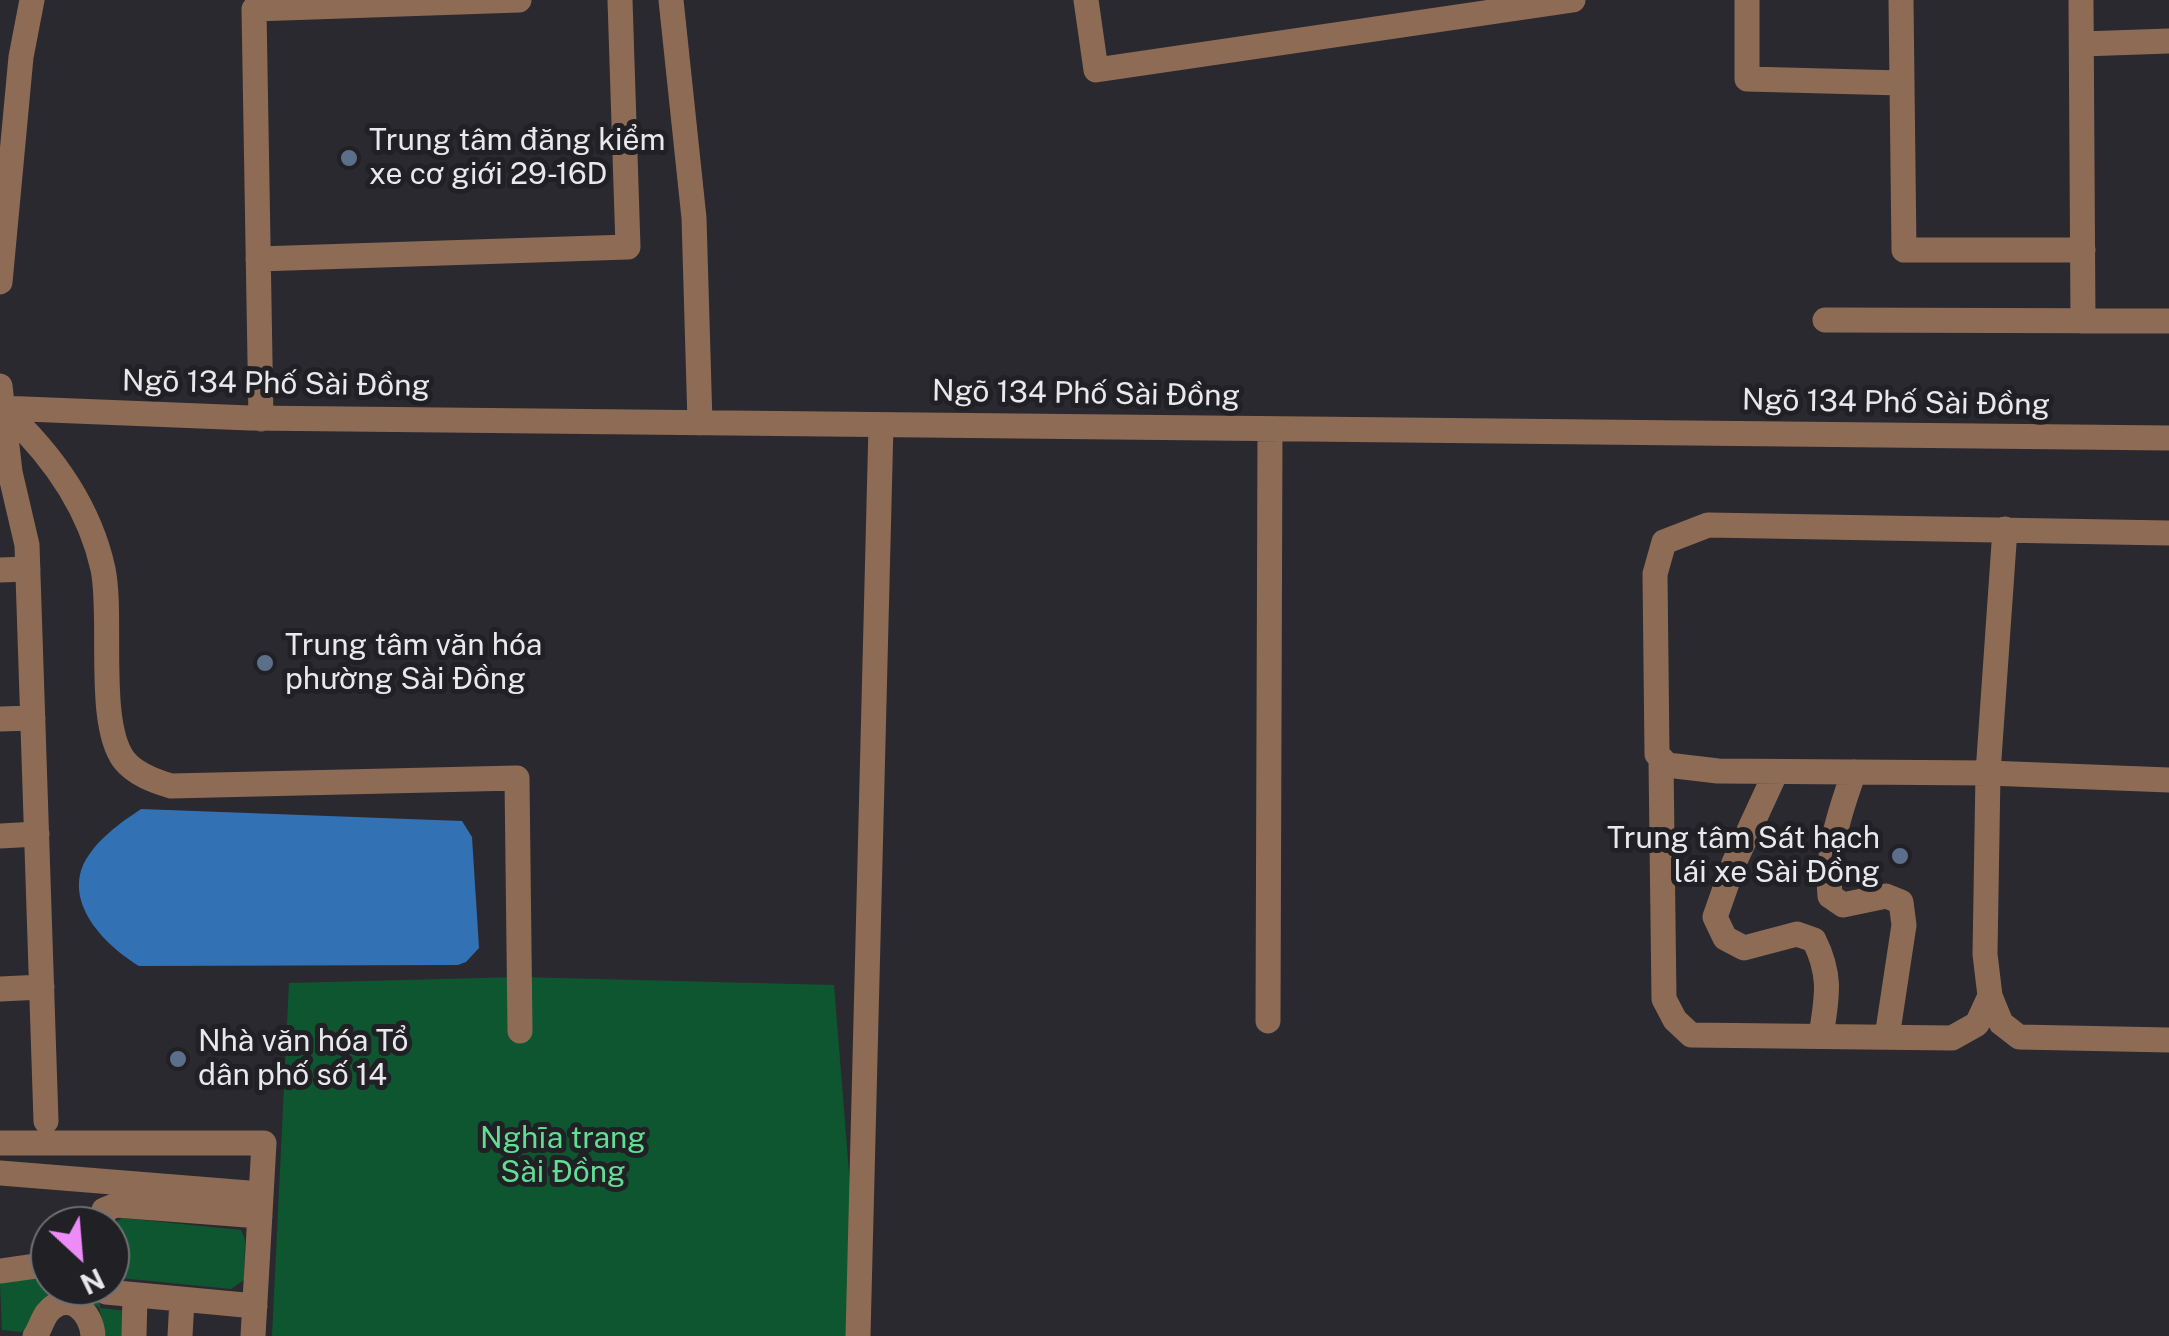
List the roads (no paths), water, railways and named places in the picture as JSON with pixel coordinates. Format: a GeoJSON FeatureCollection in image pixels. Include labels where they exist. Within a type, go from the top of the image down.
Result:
{"type":"FeatureCollection","features":[{"type":"Feature","properties":{"kind":"street"},"geometry":{"type":"LineString","coordinates":[[0,282],[9,80],[32,0]]}},
{"type":"Feature","properties":{"kind":"street"},"geometry":{"type":"LineString","coordinates":[[262,418],[254,8],[518,0]]}},
{"type":"Feature","properties":{"kind":"street"},"geometry":{"type":"LineString","coordinates":[[258,259],[628,247],[620,0]]}},
{"type":"Feature","properties":{"kind":"street"},"geometry":{"type":"LineString","coordinates":[[672,0],[694,218],[700,423]]}},
{"type":"Feature","properties":{"kind":"street"},"geometry":{"type":"LineString","coordinates":[[1086,0],[1096,70],[1573,0]]}},
{"type":"Feature","properties":{"kind":"street"},"geometry":{"type":"LineString","coordinates":[[1747,0],[1747,80],[1902,83]]}},
{"type":"Feature","properties":{"kind":"street"},"geometry":{"type":"LineString","coordinates":[[1901,0],[1904,250],[2083,250]]}},
{"type":"Feature","properties":{"kind":"street"},"geometry":{"type":"LineString","coordinates":[[2081,0],[2083,321]]}},
{"type":"Feature","properties":{"kind":"street"},"geometry":{"type":"LineString","coordinates":[[2082,44],[2169,40]]}},
{"type":"Feature","properties":{"kind":"street"},"geometry":{"type":"LineString","coordinates":[[1825,320],[2169,322]]}},
{"type":"Feature","properties":{"kind":"street"},"geometry":{"type":"LineString","coordinates":[[1,401],[3,446],[26,534],[46,1120]]}},
{"type":"Feature","properties":{"kind":"street"},"geometry":{"type":"LineString","coordinates":[[1,401],[46,453],[79,504],[94,537],[104,572],[112,732],[122,758],[132,768],[171,786],[517,778],[520,1031]]}},
{"type":"Feature","properties":{"kind":"street","name":"Ngõ 134 Phố Sài Đồng"},"geometry":{"type":"LineString","coordinates":[[1,401],[262,418],[2169,438]]}},
{"type":"Feature","properties":{"kind":"street"},"geometry":{"type":"LineString","coordinates":[[858,1336],[881,425]]}},
{"type":"Feature","properties":{"kind":"street"},"geometry":{"type":"LineString","coordinates":[[1268,1021],[1270,428]]}},
{"type":"Feature","properties":{"kind":"street"},"geometry":{"type":"LineString","coordinates":[[2169,533],[1708,524],[1664,542],[1654,574],[1657,754],[1667,765],[1718,771],[1988,773],[2169,780]]}},
{"type":"Feature","properties":{"kind":"street"},"geometry":{"type":"LineString","coordinates":[[2005,529],[1988,773],[1985,954],[1990,996],[2001,1023],[2019,1038],[2169,1040]]}},
{"type":"Feature","properties":{"kind":"street"},"geometry":{"type":"LineString","coordinates":[[0,570],[28,570]]}},
{"type":"Feature","properties":{"kind":"street"},"geometry":{"type":"LineString","coordinates":[[0,719],[33,718]]}},
{"type":"Feature","properties":{"kind":"street"},"geometry":{"type":"LineString","coordinates":[[1661,761],[1664,999],[1674,1020],[1691,1035],[1952,1038],[1978,1024],[1990,996]]}},
{"type":"Feature","properties":{"kind":"street"},"geometry":{"type":"LineString","coordinates":[[1776,772],[1715,917],[1725,938],[1744,948],[1797,934],[1814,940],[1827,965],[1828,995],[1821,1036]]}},
{"type":"Feature","properties":{"kind":"street"},"geometry":{"type":"LineString","coordinates":[[1854,772],[1834,842],[1828,878],[1830,896],[1843,905],[1886,896],[1901,902],[1904,925],[1888,1038]]}},
{"type":"Feature","properties":{"kind":"street"},"geometry":{"type":"LineString","coordinates":[[0,836],[37,834]]}},
{"type":"Feature","properties":{"kind":"street"},"geometry":{"type":"LineString","coordinates":[[0,990],[42,987]]}},
{"type":"Feature","properties":{"kind":"street"},"geometry":{"type":"LineString","coordinates":[[0,1143],[264,1142],[253,1336]]}},
{"type":"Feature","properties":{"kind":"street"},"geometry":{"type":"LineString","coordinates":[[0,1173],[260,1205]]}},
{"type":"Feature","properties":{"kind":"street"},"geometry":{"type":"LineString","coordinates":[[112,1206],[260,1205]]}},
{"type":"Feature","properties":{"kind":"street"},"geometry":{"type":"LineString","coordinates":[[0,1270],[30,1266]]}},
{"type":"Feature","properties":{"kind":"street"},"geometry":{"type":"LineString","coordinates":[[130,1294],[255,1306]]}},
{"type":"Feature","properties":{"kind":"street"},"geometry":{"type":"LineString","coordinates":[[134,1336],[136,1295]]}},
{"type":"Feature","properties":{"kind":"street"},"geometry":{"type":"LineString","coordinates":[[180,1336],[182,1300]]}},
{"type":"Feature","properties":{"kind":"street"},"geometry":{"type":"LineString","coordinates":[[34,1336],[46,1314],[57,1305],[70,1302],[84,1310],[93,1336]]}},
{"type":"Feature","properties":{"kind":"water"},"geometry":{"type":"Polygon","coordinates":[[[141,809],[462,821],[472,837],[479,948],[458,965],[139,966],[114,948],[92,923],[84,909],[79,879],[95,847],[141,809]]]}},
{"type":"Feature","properties":{"kind":"place","name":"Trung tâm đăng kiểm xe cơ giới 29-16D"},"geometry":{"type":"Point","coordinates":[349,158]}},
{"type":"Feature","properties":{"kind":"place","name":"Trung tâm văn hóa phường Sài Đồng"},"geometry":{"type":"Point","coordinates":[265,663]}},
{"type":"Feature","properties":{"kind":"place","name":"Trung tâm Sát hạch lái xe Sài Đồng"},"geometry":{"type":"Point","coordinates":[1900,856]}},
{"type":"Feature","properties":{"kind":"place","name":"Nhà văn hóa Tổ dân phố số 14"},"geometry":{"type":"Point","coordinates":[178,1059]}},
{"type":"Feature","properties":{"kind":"park label","name":"Nghĩa trang Sài Đồng"},"geometry":{"type":"Point","coordinates":[563,1156]}}]}
